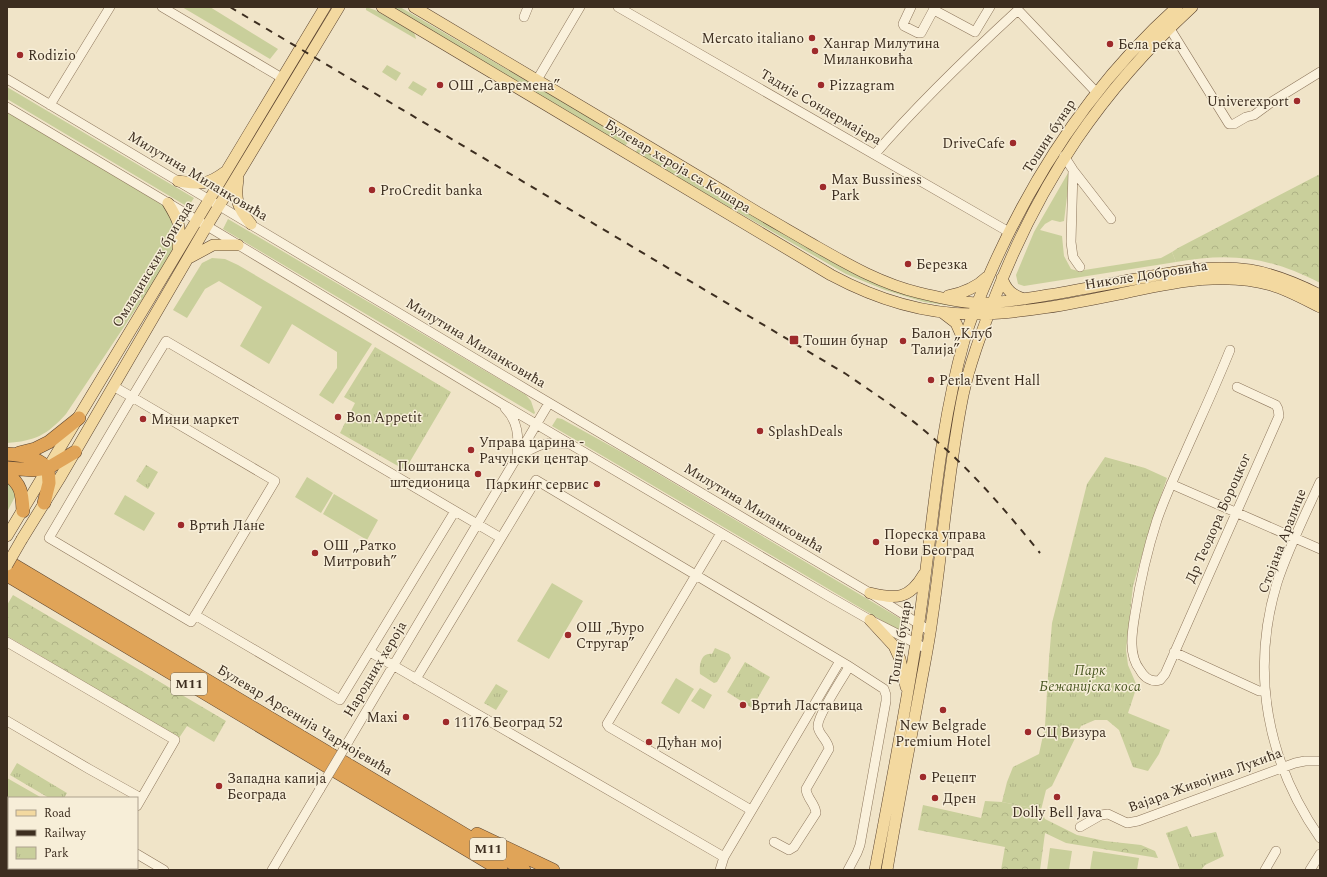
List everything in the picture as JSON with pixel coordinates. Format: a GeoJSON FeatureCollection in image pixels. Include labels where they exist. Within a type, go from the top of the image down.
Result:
{"type":"FeatureCollection","features":[{"type":"Feature","properties":{"kind":"highway"},"geometry":{"type":"LineString","coordinates":[[10,454],[39,448],[79,418]]}},
{"type":"Feature","properties":{"kind":"highway"},"geometry":{"type":"LineString","coordinates":[[7,468],[33,470],[48,468],[75,452]]}},
{"type":"Feature","properties":{"kind":"highway"},"geometry":{"type":"LineString","coordinates":[[10,454],[35,459],[48,468],[49,482],[44,504]]}},
{"type":"Feature","properties":{"kind":"highway"},"geometry":{"type":"LineString","coordinates":[[7,474],[16,481],[20,489],[22,494],[22,511]]}},
{"type":"Feature","properties":{"kind":"highway","name":"Булевар Арсенија Чарнојевића"},"geometry":{"type":"LineString","coordinates":[[7,562],[450,832],[501,870]]}},
{"type":"Feature","properties":{"kind":"highway","name":"Булевар Арсенија Чарнојевића"},"geometry":{"type":"LineString","coordinates":[[7,575],[450,832],[524,870]]}},
{"type":"Feature","properties":{"kind":"highway"},"geometry":{"type":"LineString","coordinates":[[485,870],[453,846],[450,832],[473,832],[554,870]]}},
{"type":"Feature","properties":{"kind":"main road","name":"Омладинских бригада"},"geometry":{"type":"LineString","coordinates":[[7,565],[207,226],[339,7]]}},
{"type":"Feature","properties":{"kind":"main road"},"geometry":{"type":"LineString","coordinates":[[332,19],[347,7]]}},
{"type":"Feature","properties":{"kind":"main road","name":"Булевар хероја са Кошара"},"geometry":{"type":"LineString","coordinates":[[382,7],[844,282],[888,300],[921,309],[973,314]]}},
{"type":"Feature","properties":{"kind":"main road","name":"Булевар хероја са Кошара"},"geometry":{"type":"LineString","coordinates":[[414,7],[778,225],[851,266],[897,286],[977,303],[993,302]]}},
{"type":"Feature","properties":{"kind":"main road","name":"Тошин бунар"},"geometry":{"type":"LineString","coordinates":[[887,870],[930,631],[952,463],[963,395],[988,314],[1002,278],[1029,218],[1064,156],[1106,98],[1167,24],[1177,7]]}},
{"type":"Feature","properties":{"kind":"main road","name":"Тошин бунар"},"geometry":{"type":"LineString","coordinates":[[875,870],[916,644],[947,420],[964,341],[977,303],[1009,232],[1042,172],[1096,92],[1124,59],[1167,24],[1192,7]]}},
{"type":"Feature","properties":{"kind":"main road","name":"Омладинских бригада"},"geometry":{"type":"LineString","coordinates":[[8,534],[178,253],[323,9]]}},
{"type":"Feature","properties":{"kind":"main road"},"geometry":{"type":"LineString","coordinates":[[627,153],[634,148],[635,139]]}},
{"type":"Feature","properties":{"kind":"main road"},"geometry":{"type":"LineString","coordinates":[[178,181],[203,184],[217,178],[227,171]]}},
{"type":"Feature","properties":{"kind":"main road"},"geometry":{"type":"LineString","coordinates":[[238,176],[236,194],[239,208],[250,224]]}},
{"type":"Feature","properties":{"kind":"main road"},"geometry":{"type":"LineString","coordinates":[[168,203],[178,220],[180,227],[178,253]]}},
{"type":"Feature","properties":{"kind":"main road"},"geometry":{"type":"LineString","coordinates":[[188,259],[213,245],[238,245]]}},
{"type":"Feature","properties":{"kind":"main road","name":"Николе Добровића"},"geometry":{"type":"LineString","coordinates":[[993,302],[1024,299],[1171,272],[1221,268],[1243,269],[1264,273],[1295,283],[1320,295]]}},
{"type":"Feature","properties":{"kind":"main road"},"geometry":{"type":"LineString","coordinates":[[943,297],[968,290],[990,273]]}},
{"type":"Feature","properties":{"kind":"main road"},"geometry":{"type":"LineString","coordinates":[[1002,278],[1004,284],[1011,292],[1024,299]]}},
{"type":"Feature","properties":{"kind":"main road","name":"Николе Добровића"},"geometry":{"type":"LineString","coordinates":[[973,314],[988,314],[1041,308],[1176,283],[1217,279],[1242,280],[1271,285],[1284,289],[1320,307]]}},
{"type":"Feature","properties":{"kind":"main road"},"geometry":{"type":"LineString","coordinates":[[940,312],[956,323],[964,341]]}},
{"type":"Feature","properties":{"kind":"main road"},"geometry":{"type":"LineString","coordinates":[[870,593],[891,597],[905,595],[913,590],[926,570]]}},
{"type":"Feature","properties":{"kind":"main road"},"geometry":{"type":"LineString","coordinates":[[870,620],[889,640],[897,652],[902,664],[907,694]]}},
{"type":"Feature","properties":{"kind":"street"},"geometry":{"type":"LineString","coordinates":[[50,105],[110,7]]}},
{"type":"Feature","properties":{"kind":"street"},"geometry":{"type":"LineString","coordinates":[[162,7],[282,78]]}},
{"type":"Feature","properties":{"kind":"street"},"geometry":{"type":"LineString","coordinates":[[524,17],[528,7]]}},
{"type":"Feature","properties":{"kind":"street"},"geometry":{"type":"LineString","coordinates":[[537,80],[580,7]]}},
{"type":"Feature","properties":{"kind":"street","name":"Тадије Сондермајера"},"geometry":{"type":"LineString","coordinates":[[618,7],[1009,232]]}},
{"type":"Feature","properties":{"kind":"street"},"geometry":{"type":"LineString","coordinates":[[911,7],[903,24],[904,26],[918,33],[921,33],[934,8],[977,35],[990,7]]}},
{"type":"Feature","properties":{"kind":"street"},"geometry":{"type":"LineString","coordinates":[[875,154],[924,99],[1018,10],[1096,92]]}},
{"type":"Feature","properties":{"kind":"street"},"geometry":{"type":"LineString","coordinates":[[1167,24],[1229,124],[1234,124],[1246,117],[1254,115],[1320,72]]}},
{"type":"Feature","properties":{"kind":"street","name":"Милутина Миланковића"},"geometry":{"type":"LineString","coordinates":[[7,79],[870,593],[930,631]]}},
{"type":"Feature","properties":{"kind":"street"},"geometry":{"type":"LineString","coordinates":[[7,107],[720,533],[870,620],[927,649]]}},
{"type":"Feature","properties":{"kind":"street"},"geometry":{"type":"LineString","coordinates":[[1064,156],[1111,219]]}},
{"type":"Feature","properties":{"kind":"street"},"geometry":{"type":"LineString","coordinates":[[1073,170],[1071,242],[1073,257],[1080,267]]}},
{"type":"Feature","properties":{"kind":"street"},"geometry":{"type":"LineString","coordinates":[[113,386],[132,397],[275,481],[191,622],[49,538],[132,397],[166,341],[501,538]]}},
{"type":"Feature","properties":{"kind":"street"},"geometry":{"type":"LineString","coordinates":[[1230,350],[1171,484],[1320,549]]}},
{"type":"Feature","properties":{"kind":"street","name":"Др Теодора Бороцког"},"geometry":{"type":"LineString","coordinates":[[1171,484],[1157,520],[1142,573],[1133,636],[1134,659],[1138,669],[1148,679],[1154,681],[1160,680],[1165,674],[1279,414],[1276,405],[1236,387]]}},
{"type":"Feature","properties":{"kind":"street","name":"Народних хероја"},"geometry":{"type":"LineString","coordinates":[[272,870],[549,403]]}},
{"type":"Feature","properties":{"kind":"street"},"geometry":{"type":"LineString","coordinates":[[502,404],[509,412],[516,426],[518,437],[517,457]]}},
{"type":"Feature","properties":{"kind":"street"},"geometry":{"type":"LineString","coordinates":[[517,457],[542,444],[553,442],[574,446]]}},
{"type":"Feature","properties":{"kind":"street"},"geometry":{"type":"LineString","coordinates":[[413,678],[536,480],[850,667],[884,689],[886,702],[866,812],[857,853],[848,870]]}},
{"type":"Feature","properties":{"kind":"street","name":"Стојана Аралице"},"geometry":{"type":"LineString","coordinates":[[1320,482],[1278,580],[1265,649],[1265,691],[1272,733],[1282,767],[1294,794],[1320,838]]}},
{"type":"Feature","properties":{"kind":"street","name":"Народних хероја"},"geometry":{"type":"LineString","coordinates":[[195,615],[340,700],[455,511]]}},
{"type":"Feature","properties":{"kind":"street"},"geometry":{"type":"LineString","coordinates":[[720,533],[607,724],[609,727],[751,810]]}},
{"type":"Feature","properties":{"kind":"street"},"geometry":{"type":"LineString","coordinates":[[7,642],[175,740],[139,802]]}},
{"type":"Feature","properties":{"kind":"street"},"geometry":{"type":"LineString","coordinates":[[370,652],[724,857]]}},
{"type":"Feature","properties":{"kind":"street"},"geometry":{"type":"LineString","coordinates":[[1174,652],[1259,691],[1265,691]]}},
{"type":"Feature","properties":{"kind":"street"},"geometry":{"type":"LineString","coordinates":[[720,870],[724,857],[751,810],[840,662]]}},
{"type":"Feature","properties":{"kind":"street"},"geometry":{"type":"LineString","coordinates":[[774,842],[789,850],[794,847],[816,813],[815,806],[807,795],[806,789],[829,749],[829,744],[818,728],[818,722],[831,697],[850,667]]}},
{"type":"Feature","properties":{"kind":"street"},"geometry":{"type":"LineString","coordinates":[[7,720],[89,769],[131,797]]}},
{"type":"Feature","properties":{"kind":"street","name":"Вајара Живојина Лукића"},"geometry":{"type":"LineString","coordinates":[[1080,827],[1104,814],[1108,814],[1127,823],[1138,821],[1300,761],[1320,761]]}},
{"type":"Feature","properties":{"kind":"street"},"geometry":{"type":"LineString","coordinates":[[1265,870],[1276,851]]}},
{"type":"Feature","properties":{"kind":"street"},"geometry":{"type":"LineString","coordinates":[[1310,870],[1320,854]]}},
{"type":"Feature","properties":{"kind":"street"},"geometry":{"type":"LineString","coordinates":[[138,855],[164,870]]}},
{"type":"Feature","properties":{"kind":"green space"},"geometry":{"type":"Polygon","coordinates":[[[182,7],[210,7],[278,49],[270,59],[182,7]]]}},
{"type":"Feature","properties":{"kind":"green space"},"geometry":{"type":"Polygon","coordinates":[[[366,7],[375,10],[413,32],[416,39],[366,10],[366,7]]]}},
{"type":"Feature","properties":{"kind":"green space"},"geometry":{"type":"Polygon","coordinates":[[[389,7],[400,7],[628,140],[627,144],[624,146],[389,7]]]}},
{"type":"Feature","properties":{"kind":"green space"},"geometry":{"type":"Polygon","coordinates":[[[387,65],[401,73],[396,81],[382,72],[387,65]]]}},
{"type":"Feature","properties":{"kind":"green space"},"geometry":{"type":"Polygon","coordinates":[[[413,81],[427,89],[422,96],[408,88],[413,81]]]}},
{"type":"Feature","properties":{"kind":"green space"},"geometry":{"type":"Polygon","coordinates":[[[7,87],[194,198],[188,207],[7,99],[7,87]]]}},
{"type":"Feature","properties":{"kind":"green space"},"geometry":{"type":"Polygon","coordinates":[[[7,111],[164,205],[177,227],[175,250],[66,414],[53,427],[40,436],[25,441],[7,443],[7,111]]]}},
{"type":"Feature","properties":{"kind":"green space"},"geometry":{"type":"Polygon","coordinates":[[[639,147],[853,271],[960,302],[959,307],[924,302],[885,290],[846,274],[635,153],[639,147]]]}},
{"type":"Feature","properties":{"kind":"green space"},"geometry":{"type":"Polygon","coordinates":[[[1068,173],[1069,180],[1064,221],[1060,222],[1052,220],[1045,224],[1040,230],[1062,236],[1064,256],[1071,269],[1078,271],[1161,258],[1172,252],[1176,262],[1024,286],[1018,284],[1016,275],[1034,232],[1068,173]]]}},
{"type":"Feature","properties":{"kind":"green space"},"geometry":{"type":"Polygon","coordinates":[[[1320,174],[1320,283],[1284,267],[1250,259],[1215,257],[1176,262],[1172,252],[1178,248],[1320,174]]]}},
{"type":"Feature","properties":{"kind":"green space"},"geometry":{"type":"Polygon","coordinates":[[[228,219],[526,395],[531,401],[535,413],[534,414],[223,229],[228,219]]]}},
{"type":"Feature","properties":{"kind":"green space"},"geometry":{"type":"Polygon","coordinates":[[[212,258],[225,259],[238,265],[372,344],[333,404],[319,395],[337,368],[337,352],[292,324],[269,364],[240,346],[262,307],[219,281],[205,289],[187,318],[173,310],[202,263],[212,258]]]}},
{"type":"Feature","properties":{"kind":"green space"},"geometry":{"type":"Polygon","coordinates":[[[375,347],[451,392],[405,470],[340,433],[355,403],[344,397],[375,347]]]}},
{"type":"Feature","properties":{"kind":"green space"},"geometry":{"type":"Polygon","coordinates":[[[557,418],[562,419],[625,454],[906,622],[903,633],[552,426],[557,418]]]}},
{"type":"Feature","properties":{"kind":"green space","name":"Парк Бежанијска коса"},"geometry":{"type":"Polygon","coordinates":[[[1105,457],[1145,468],[1167,478],[1150,528],[1133,586],[1126,650],[1128,665],[1137,686],[1128,713],[1170,730],[1159,754],[1148,771],[1133,767],[1119,730],[1107,720],[1095,720],[1081,726],[1052,786],[1046,790],[1041,810],[1002,802],[1007,782],[1013,767],[1039,754],[1045,726],[1052,623],[1087,484],[1105,457]]]}},
{"type":"Feature","properties":{"kind":"green space"},"geometry":{"type":"Polygon","coordinates":[[[146,465],[158,472],[148,489],[136,481],[146,465]]]}},
{"type":"Feature","properties":{"kind":"green space"},"geometry":{"type":"Polygon","coordinates":[[[307,477],[333,493],[321,513],[295,497],[307,477]]]}},
{"type":"Feature","properties":{"kind":"green space"},"geometry":{"type":"Polygon","coordinates":[[[7,478],[17,493],[7,512],[7,478]]]}},
{"type":"Feature","properties":{"kind":"green space"},"geometry":{"type":"Polygon","coordinates":[[[334,494],[378,520],[367,540],[323,514],[334,494]]]}},
{"type":"Feature","properties":{"kind":"green space"},"geometry":{"type":"Polygon","coordinates":[[[125,495],[155,513],[144,531],[114,514],[125,495]]]}},
{"type":"Feature","properties":{"kind":"green space"},"geometry":{"type":"Polygon","coordinates":[[[552,583],[583,601],[549,659],[517,641],[552,583]]]}},
{"type":"Feature","properties":{"kind":"green space"},"geometry":{"type":"Polygon","coordinates":[[[13,595],[226,721],[214,742],[187,726],[179,738],[7,636],[7,605],[13,595]]]}},
{"type":"Feature","properties":{"kind":"green space"},"geometry":{"type":"Polygon","coordinates":[[[715,648],[729,654],[731,658],[717,682],[714,683],[700,674],[700,663],[705,655],[712,654],[715,648]]]}},
{"type":"Feature","properties":{"kind":"green space"},"geometry":{"type":"Polygon","coordinates":[[[745,662],[770,677],[752,708],[727,692],[745,662]]]}},
{"type":"Feature","properties":{"kind":"green space"},"geometry":{"type":"Polygon","coordinates":[[[676,678],[694,689],[679,714],[661,703],[676,678]]]}},
{"type":"Feature","properties":{"kind":"green space"},"geometry":{"type":"Polygon","coordinates":[[[496,684],[508,691],[496,710],[484,703],[496,684]]]}},
{"type":"Feature","properties":{"kind":"green space"},"geometry":{"type":"Polygon","coordinates":[[[700,688],[712,695],[704,709],[691,701],[700,688]]]}},
{"type":"Feature","properties":{"kind":"green space"},"geometry":{"type":"Polygon","coordinates":[[[17,763],[67,793],[65,797],[47,797],[10,775],[17,763]]]}},
{"type":"Feature","properties":{"kind":"green space"},"geometry":{"type":"Polygon","coordinates":[[[7,778],[40,797],[8,797],[7,852],[7,778]]]}},
{"type":"Feature","properties":{"kind":"green space"},"geometry":{"type":"Polygon","coordinates":[[[985,801],[1002,802],[1041,810],[1045,819],[1077,835],[1105,841],[1141,845],[1155,851],[1158,858],[1066,843],[1045,833],[1040,870],[1001,870],[1005,847],[918,830],[923,805],[981,818],[985,801]]]}},
{"type":"Feature","properties":{"kind":"green space"},"geometry":{"type":"Polygon","coordinates":[[[1187,826],[1192,837],[1216,832],[1224,856],[1205,865],[1201,870],[1180,870],[1166,833],[1187,826]]]}},
{"type":"Feature","properties":{"kind":"green space"},"geometry":{"type":"Polygon","coordinates":[[[1050,848],[1072,851],[1069,870],[1047,870],[1050,848]]]}},
{"type":"Feature","properties":{"kind":"green space"},"geometry":{"type":"Polygon","coordinates":[[[1093,851],[1139,858],[1137,870],[1090,870],[1093,851]]]}},
{"type":"Feature","properties":{"kind":"railway"},"geometry":{"type":"LineString","coordinates":[[230,7],[846,374],[912,420],[947,450],[989,493],[1040,553]]}},
{"type":"Feature","properties":{"kind":"place","name":"Mercato italiano"},"geometry":{"type":"Point","coordinates":[812,38]}},
{"type":"Feature","properties":{"kind":"place","name":"Бела река"},"geometry":{"type":"Point","coordinates":[1110,44]}},
{"type":"Feature","properties":{"kind":"place","name":"Хангар Милутина Миланковића"},"geometry":{"type":"Point","coordinates":[815,51]}},
{"type":"Feature","properties":{"kind":"place","name":"Rodizio"},"geometry":{"type":"Point","coordinates":[20,55]}},
{"type":"Feature","properties":{"kind":"place","name":"ОШ „Савремена”"},"geometry":{"type":"Point","coordinates":[440,85]}},
{"type":"Feature","properties":{"kind":"place","name":"Pizzagram"},"geometry":{"type":"Point","coordinates":[821,85]}},
{"type":"Feature","properties":{"kind":"place","name":"Univerexport"},"geometry":{"type":"Point","coordinates":[1297,101]}},
{"type":"Feature","properties":{"kind":"place","name":"DriveCafe"},"geometry":{"type":"Point","coordinates":[1013,143]}},
{"type":"Feature","properties":{"kind":"place","name":"Max Bussiness Park"},"geometry":{"type":"Point","coordinates":[823,187]}},
{"type":"Feature","properties":{"kind":"place","name":"ProCredit banka"},"geometry":{"type":"Point","coordinates":[372,190]}},
{"type":"Feature","properties":{"kind":"place","name":"Березка"},"geometry":{"type":"Point","coordinates":[908,264]}},
{"type":"Feature","properties":{"kind":"place","name":"Тошин бунар"},"geometry":{"type":"Point","coordinates":[794,340]}},
{"type":"Feature","properties":{"kind":"place","name":"Балон „Клуб Талија”"},"geometry":{"type":"Point","coordinates":[903,341]}},
{"type":"Feature","properties":{"kind":"place","name":"Perla Event Hall"},"geometry":{"type":"Point","coordinates":[931,380]}},
{"type":"Feature","properties":{"kind":"place","name":"Bon Appetit"},"geometry":{"type":"Point","coordinates":[338,417]}},
{"type":"Feature","properties":{"kind":"place","name":"Мини маркет"},"geometry":{"type":"Point","coordinates":[143,419]}},
{"type":"Feature","properties":{"kind":"place","name":"SplashDeals"},"geometry":{"type":"Point","coordinates":[760,431]}},
{"type":"Feature","properties":{"kind":"place","name":"Управа царина - Рачунски центар"},"geometry":{"type":"Point","coordinates":[471,450]}},
{"type":"Feature","properties":{"kind":"place","name":"Поштанска штедионица"},"geometry":{"type":"Point","coordinates":[478,474]}},
{"type":"Feature","properties":{"kind":"place","name":"Паркинг сервис"},"geometry":{"type":"Point","coordinates":[597,484]}},
{"type":"Feature","properties":{"kind":"place","name":"Вртић Лане"},"geometry":{"type":"Point","coordinates":[181,525]}},
{"type":"Feature","properties":{"kind":"place","name":"Пореска управа Нови Београд"},"geometry":{"type":"Point","coordinates":[876,542]}},
{"type":"Feature","properties":{"kind":"place","name":"ОШ „Ратко Митровић”"},"geometry":{"type":"Point","coordinates":[315,553]}},
{"type":"Feature","properties":{"kind":"place","name":"ОШ „Ђуро Стругар”"},"geometry":{"type":"Point","coordinates":[568,635]}},
{"type":"Feature","properties":{"kind":"place","name":"Вртић Ластавица"},"geometry":{"type":"Point","coordinates":[743,705]}},
{"type":"Feature","properties":{"kind":"place","name":"New Belgrade Premium Hotel"},"geometry":{"type":"Point","coordinates":[943,710]}},
{"type":"Feature","properties":{"kind":"place","name":"Maxi"},"geometry":{"type":"Point","coordinates":[406,717]}},
{"type":"Feature","properties":{"kind":"place","name":"11176 Београд 52"},"geometry":{"type":"Point","coordinates":[446,722]}},
{"type":"Feature","properties":{"kind":"place","name":"СЦ Визура"},"geometry":{"type":"Point","coordinates":[1028,732]}},
{"type":"Feature","properties":{"kind":"place","name":"Дућан мој"},"geometry":{"type":"Point","coordinates":[649,742]}},
{"type":"Feature","properties":{"kind":"place","name":"Рецепт"},"geometry":{"type":"Point","coordinates":[923,777]}},
{"type":"Feature","properties":{"kind":"place","name":"Западна капија Београда"},"geometry":{"type":"Point","coordinates":[219,786]}},
{"type":"Feature","properties":{"kind":"place","name":"Dolly Bell Java"},"geometry":{"type":"Point","coordinates":[1057,797]}},
{"type":"Feature","properties":{"kind":"place","name":"Дрен"},"geometry":{"type":"Point","coordinates":[935,798]}}]}
